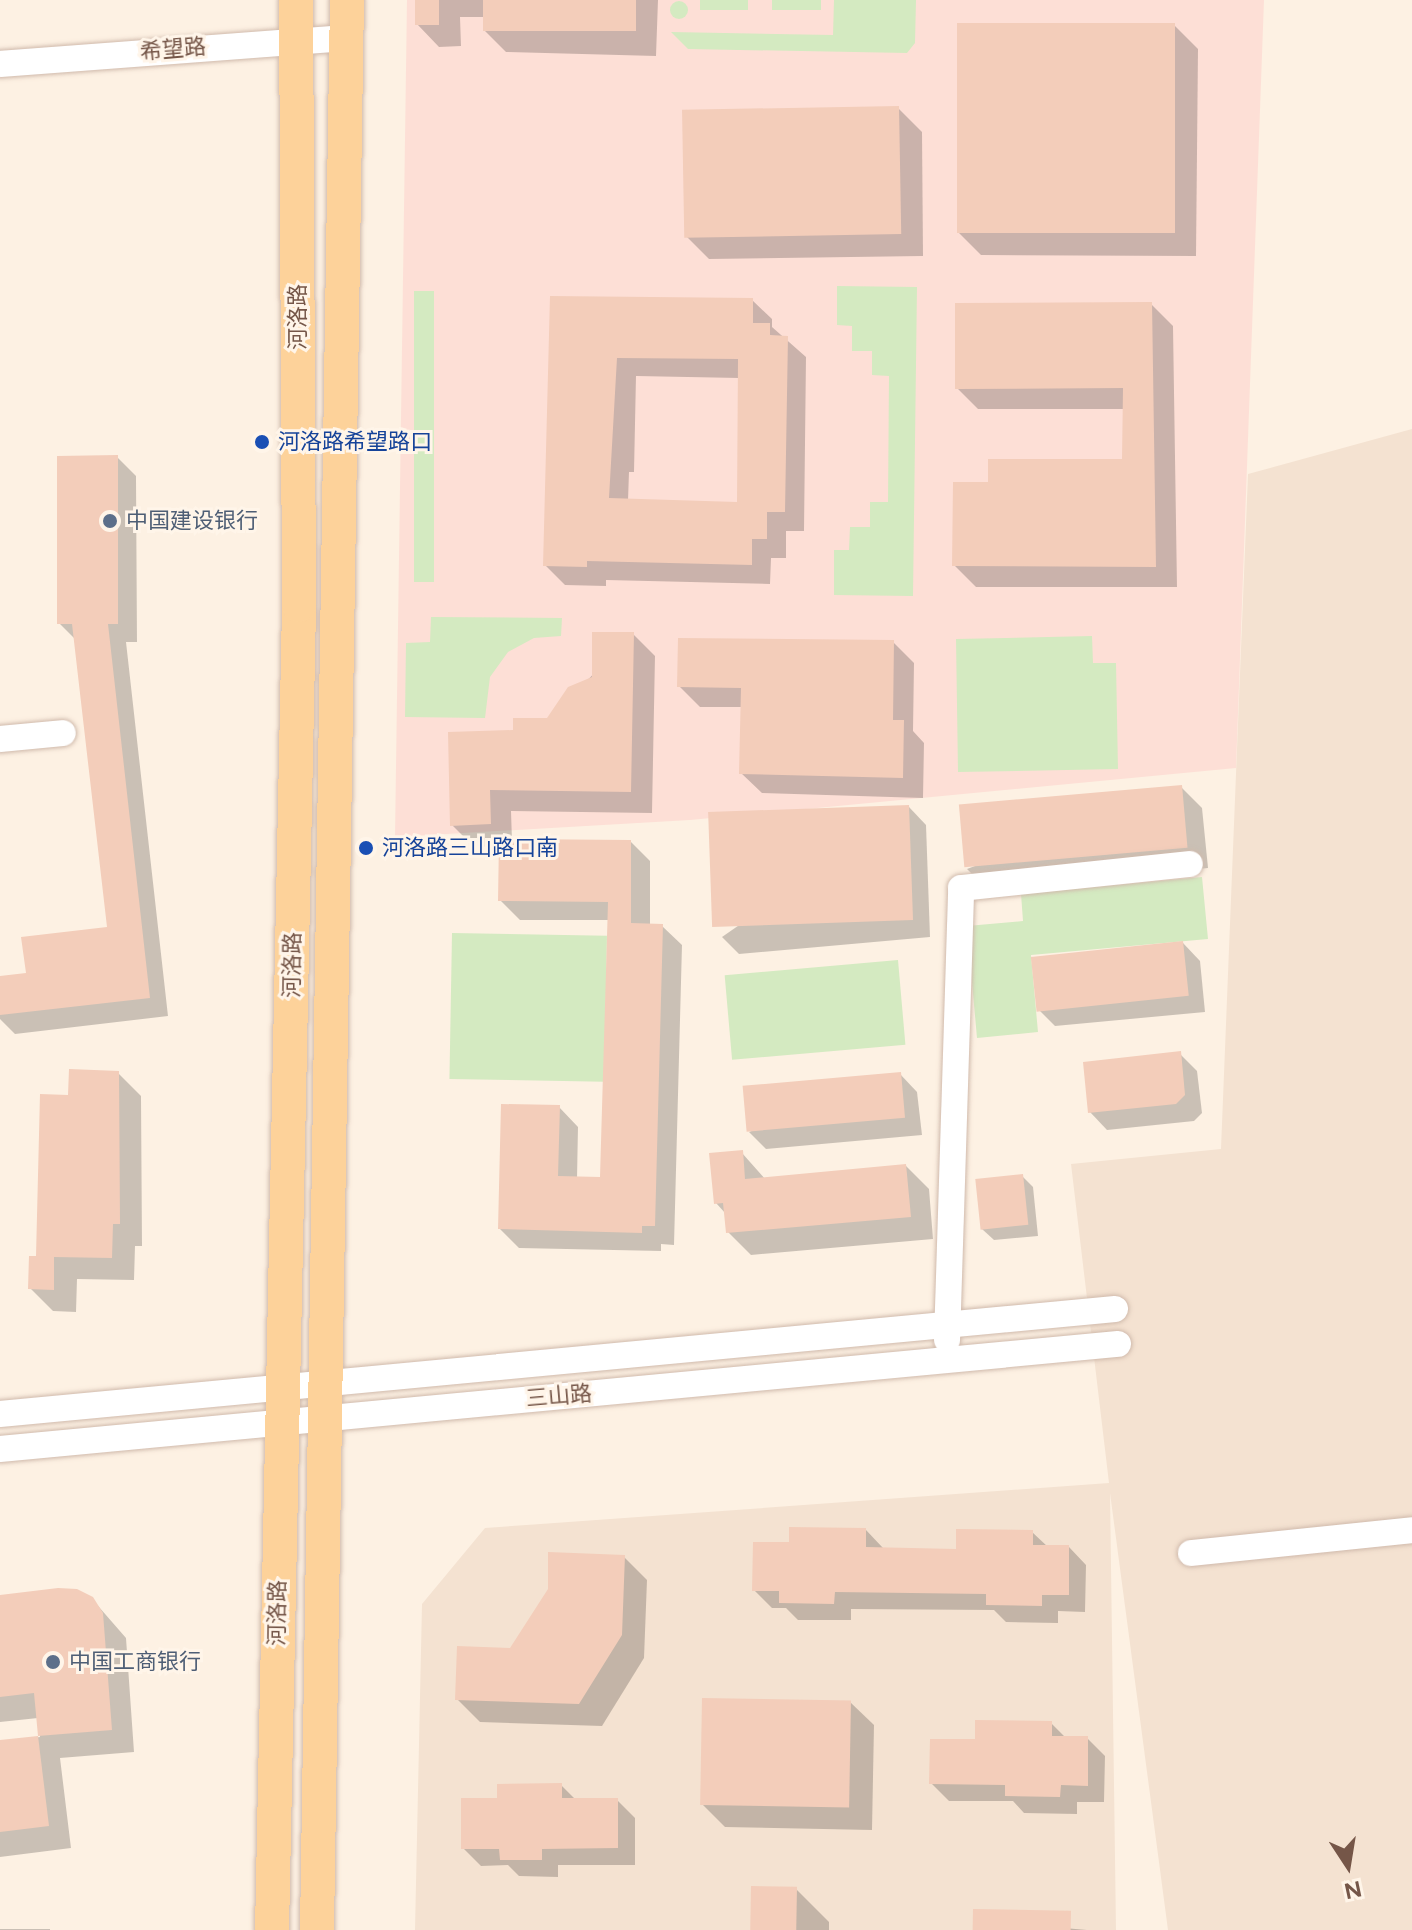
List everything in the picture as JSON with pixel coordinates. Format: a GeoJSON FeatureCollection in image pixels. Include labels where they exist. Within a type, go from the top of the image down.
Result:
{"type":"FeatureCollection","features":[{"type":"Feature","properties":{"kind":"main road","name":"河洛路"},"geometry":{"type":"LineString","coordinates":[[272,1930],[299,605],[296,0]]}},
{"type":"Feature","properties":{"kind":"main road","name":"河洛路"},"geometry":{"type":"LineString","coordinates":[[317,1930],[347,0]]}},
{"type":"Feature","properties":{"kind":"street","name":"希望路"},"geometry":{"type":"LineString","coordinates":[[0,64],[295,39],[346,38]]}},
{"type":"Feature","properties":{"kind":"street"},"geometry":{"type":"LineString","coordinates":[[0,739],[63,733]]}},
{"type":"Feature","properties":{"kind":"street"},"geometry":{"type":"LineString","coordinates":[[945,1360],[961,888],[1190,864]]}},
{"type":"Feature","properties":{"kind":"street","name":"三山路"},"geometry":{"type":"LineString","coordinates":[[0,1414],[1115,1309]]}},
{"type":"Feature","properties":{"kind":"street","name":"三山路"},"geometry":{"type":"LineString","coordinates":[[0,1449],[1118,1344]]}},
{"type":"Feature","properties":{"kind":"street"},"geometry":{"type":"LineString","coordinates":[[1191,1553],[1412,1530]]}},
{"type":"Feature","properties":{"kind":"shaded area"},"geometry":{"type":"Polygon","coordinates":[[[407,0],[1264,0],[1236,768],[690,820],[395,837],[407,0]]]}},
{"type":"Feature","properties":{"kind":"shaded area"},"geometry":{"type":"Polygon","coordinates":[[[1412,429],[1412,1930],[1168,1930],[1110,1493],[1116,1930],[415,1930],[422,1604],[485,1528],[1109,1483],[1071,1164],[1221,1149],[1248,474],[1412,429]]]}},
{"type":"Feature","properties":{"kind":"green space"},"geometry":{"type":"Polygon","coordinates":[[[700,0],[748,0],[748,10],[700,10],[700,0]]]}},
{"type":"Feature","properties":{"kind":"green space"},"geometry":{"type":"Polygon","coordinates":[[[772,0],[821,0],[821,10],[772,10],[772,0]]]}},
{"type":"Feature","properties":{"kind":"green space"},"geometry":{"type":"Polygon","coordinates":[[[834,0],[916,0],[915,43],[907,53],[688,49],[671,32],[833,35],[834,0]]]}},
{"type":"Feature","properties":{"kind":"green space"},"geometry":{"type":"Polygon","coordinates":[[[675,1],[683,1],[688,10],[686,17],[675,19],[670,14],[670,6],[675,1]]]}},
{"type":"Feature","properties":{"kind":"green space"},"geometry":{"type":"Polygon","coordinates":[[[837,286],[917,287],[913,596],[834,595],[834,550],[849,550],[850,527],[870,527],[870,502],[888,502],[889,376],[872,375],[872,351],[852,351],[852,326],[837,325],[837,286]]]}},
{"type":"Feature","properties":{"kind":"green space"},"geometry":{"type":"Polygon","coordinates":[[[414,291],[434,291],[434,582],[414,582],[414,291]]]}},
{"type":"Feature","properties":{"kind":"green space"},"geometry":{"type":"Polygon","coordinates":[[[431,617],[562,618],[561,636],[534,638],[508,652],[490,677],[485,718],[405,717],[406,643],[430,642],[431,617]]]}},
{"type":"Feature","properties":{"kind":"green space"},"geometry":{"type":"Polygon","coordinates":[[[1092,636],[1093,663],[1116,663],[1118,769],[958,772],[956,639],[1092,636]]]}},
{"type":"Feature","properties":{"kind":"green space"},"geometry":{"type":"Polygon","coordinates":[[[1202,877],[1208,939],[1031,955],[1038,1032],[977,1038],[967,926],[1023,921],[1021,894],[1202,877]]]}},
{"type":"Feature","properties":{"kind":"green space"},"geometry":{"type":"Polygon","coordinates":[[[452,933],[607,936],[604,1082],[449,1079],[452,933]]]}},
{"type":"Feature","properties":{"kind":"green space"},"geometry":{"type":"Polygon","coordinates":[[[898,960],[905,1045],[732,1060],[725,975],[898,960]]]}},
{"type":"Feature","properties":{"kind":"building"},"geometry":{"type":"Polygon","coordinates":[[[415,0],[439,0],[439,25],[415,25],[415,0]]]}},
{"type":"Feature","properties":{"kind":"building"},"geometry":{"type":"Polygon","coordinates":[[[483,0],[636,0],[636,31],[483,31],[483,0]]]}},
{"type":"Feature","properties":{"kind":"building"},"geometry":{"type":"Polygon","coordinates":[[[957,23],[1175,23],[1175,233],[957,233],[957,23]]]}},
{"type":"Feature","properties":{"kind":"building"},"geometry":{"type":"Polygon","coordinates":[[[899,106],[901,234],[684,238],[682,110],[899,106]]]}},
{"type":"Feature","properties":{"kind":"building"},"geometry":{"type":"Polygon","coordinates":[[[550,296],[753,298],[753,323],[770,323],[770,335],[788,336],[785,512],[767,512],[767,539],[752,539],[752,565],[587,561],[587,567],[543,566],[550,296]],[[617,358],[609,498],[737,502],[738,359],[617,358]]]}},
{"type":"Feature","properties":{"kind":"building"},"geometry":{"type":"Polygon","coordinates":[[[1152,302],[1156,567],[952,566],[953,482],[988,482],[988,459],[1122,459],[1123,388],[955,389],[955,303],[1152,302]]]}},
{"type":"Feature","properties":{"kind":"building"},"geometry":{"type":"Polygon","coordinates":[[[118,455],[118,624],[108,624],[150,998],[0,1015],[0,976],[26,973],[21,937],[107,927],[72,624],[57,624],[57,456],[118,455]]]}},
{"type":"Feature","properties":{"kind":"building"},"geometry":{"type":"Polygon","coordinates":[[[592,632],[634,632],[631,792],[490,790],[491,824],[450,826],[448,732],[513,730],[513,718],[547,718],[568,687],[592,677],[592,632]]]}},
{"type":"Feature","properties":{"kind":"building"},"geometry":{"type":"Polygon","coordinates":[[[678,638],[894,640],[893,720],[904,720],[903,778],[739,774],[741,688],[677,687],[678,638]]]}},
{"type":"Feature","properties":{"kind":"building"},"geometry":{"type":"Polygon","coordinates":[[[1182,785],[1187,848],[964,867],[959,805],[1182,785]]]}},
{"type":"Feature","properties":{"kind":"building"},"geometry":{"type":"Polygon","coordinates":[[[909,805],[913,920],[712,927],[708,812],[909,805]]]}},
{"type":"Feature","properties":{"kind":"building"},"geometry":{"type":"Polygon","coordinates":[[[499,839],[631,840],[631,923],[663,924],[655,1226],[642,1226],[642,1233],[498,1229],[501,1104],[560,1105],[558,1176],[600,1177],[608,902],[498,901],[499,839]]]}},
{"type":"Feature","properties":{"kind":"building"},"geometry":{"type":"Polygon","coordinates":[[[1183,941],[1189,996],[1037,1012],[1031,957],[1183,941]]]}},
{"type":"Feature","properties":{"kind":"building"},"geometry":{"type":"Polygon","coordinates":[[[1181,1051],[1185,1095],[1176,1104],[1088,1113],[1083,1062],[1181,1051]]]}},
{"type":"Feature","properties":{"kind":"building"},"geometry":{"type":"Polygon","coordinates":[[[69,1069],[119,1071],[120,1224],[113,1224],[112,1258],[54,1257],[54,1290],[28,1289],[29,1256],[36,1256],[40,1094],[68,1095],[69,1069]]]}},
{"type":"Feature","properties":{"kind":"building"},"geometry":{"type":"Polygon","coordinates":[[[901,1072],[905,1118],[747,1132],[743,1086],[901,1072]]]}},
{"type":"Feature","properties":{"kind":"building"},"geometry":{"type":"Polygon","coordinates":[[[743,1150],[745,1179],[906,1164],[911,1217],[726,1233],[723,1203],[714,1204],[709,1153],[743,1150]]]}},
{"type":"Feature","properties":{"kind":"building"},"geometry":{"type":"Polygon","coordinates":[[[1023,1174],[1028,1225],[981,1230],[975,1179],[1023,1174]]]}},
{"type":"Feature","properties":{"kind":"building"},"geometry":{"type":"Polygon","coordinates":[[[789,1527],[866,1528],[866,1547],[956,1549],[956,1529],[1033,1530],[1033,1545],[1069,1545],[1069,1595],[1042,1595],[1042,1606],[986,1605],[986,1594],[835,1592],[834,1604],[779,1603],[779,1591],[752,1591],[753,1542],[789,1542],[789,1527]]]}},
{"type":"Feature","properties":{"kind":"building"},"geometry":{"type":"Polygon","coordinates":[[[548,1552],[625,1555],[622,1635],[579,1704],[455,1700],[457,1646],[510,1648],[548,1589],[548,1552]]]}},
{"type":"Feature","properties":{"kind":"building","name":"中国工商银行"},"geometry":{"type":"Polygon","coordinates":[[[58,1588],[77,1589],[93,1597],[103,1613],[112,1730],[38,1736],[34,1693],[0,1697],[0,1595],[58,1588]]]}},
{"type":"Feature","properties":{"kind":"building"},"geometry":{"type":"Polygon","coordinates":[[[702,1698],[851,1701],[849,1808],[700,1805],[702,1698]]]}},
{"type":"Feature","properties":{"kind":"building"},"geometry":{"type":"Polygon","coordinates":[[[975,1720],[1052,1721],[1052,1736],[1088,1736],[1088,1786],[1061,1785],[1060,1797],[1005,1796],[1005,1785],[929,1784],[930,1739],[975,1739],[975,1720]]]}},
{"type":"Feature","properties":{"kind":"building"},"geometry":{"type":"Polygon","coordinates":[[[38,1736],[49,1826],[0,1832],[0,1740],[38,1736]]]}},
{"type":"Feature","properties":{"kind":"building"},"geometry":{"type":"Polygon","coordinates":[[[562,1783],[562,1798],[618,1798],[618,1848],[542,1849],[542,1860],[500,1860],[499,1849],[461,1849],[461,1798],[497,1798],[497,1784],[562,1783]]]}},
{"type":"Feature","properties":{"kind":"building"},"geometry":{"type":"Polygon","coordinates":[[[751,1886],[797,1887],[796,1930],[750,1930],[751,1886]]]}},
{"type":"Feature","properties":{"kind":"building"},"geometry":{"type":"Polygon","coordinates":[[[973,1909],[1071,1911],[1071,1930],[973,1930],[973,1909]]]}},
{"type":"Feature","properties":{"kind":"place","name":"河洛路希望路口"},"geometry":{"type":"Point","coordinates":[262,442]}},
{"type":"Feature","properties":{"kind":"place","name":"中国建设银行"},"geometry":{"type":"Point","coordinates":[110,521]}},
{"type":"Feature","properties":{"kind":"place","name":"河洛路三山路口南"},"geometry":{"type":"Point","coordinates":[366,848]}},
{"type":"Feature","properties":{"kind":"place","name":"中国工商银行"},"geometry":{"type":"Point","coordinates":[53,1662]}}]}
